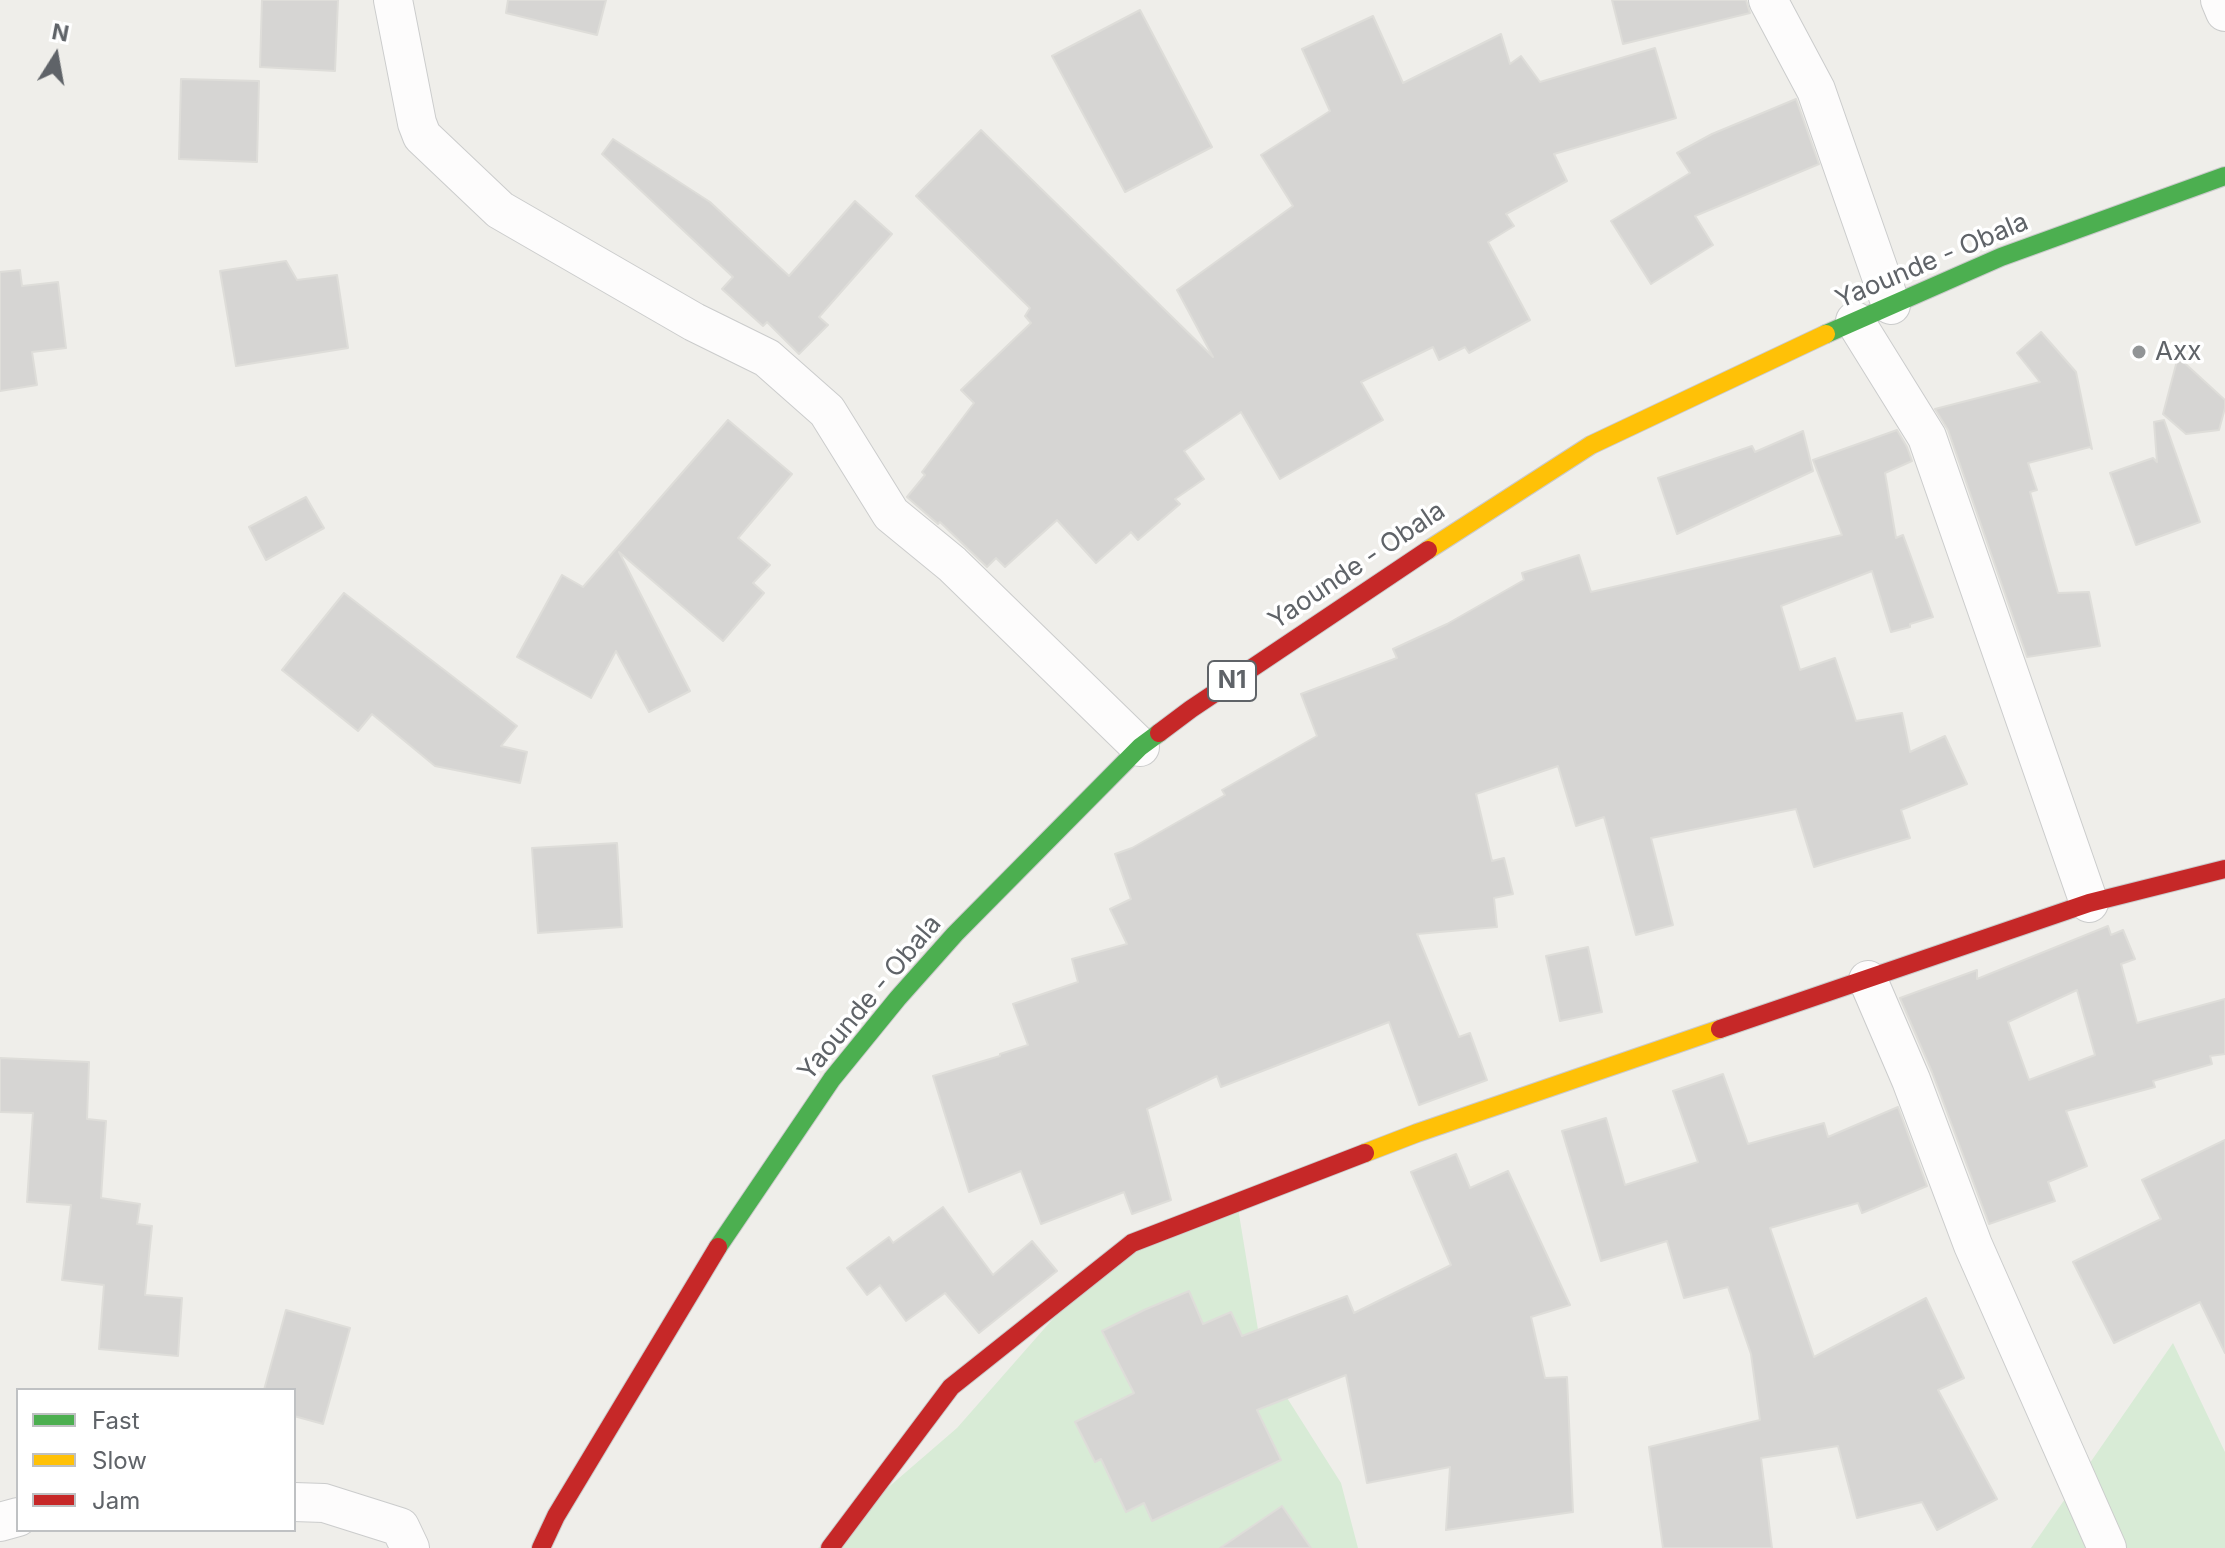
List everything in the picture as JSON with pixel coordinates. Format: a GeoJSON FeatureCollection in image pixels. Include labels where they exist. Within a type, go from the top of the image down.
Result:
{"type":"FeatureCollection","features":[{"type":"Feature","properties":{"kind":"main road","name":"Yaounde - Obala"},"geometry":{"type":"LineString","coordinates":[[541,1548],[556,1516],[709,1260],[832,1079],[955,934],[1140,747],[1204,700],[1591,445],[1855,321],[2001,257],[2225,176]]}},
{"type":"Feature","properties":{"kind":"main road"},"geometry":{"type":"LineString","coordinates":[[830,1548],[951,1387],[1132,1243],[1417,1133],[2089,903],[2225,869]]}},
{"type":"Feature","properties":{"kind":"street"},"geometry":{"type":"LineString","coordinates":[[393,0],[422,136],[500,210],[694,322],[767,358],[827,411],[891,514],[952,564],[1140,747]]}},
{"type":"Feature","properties":{"kind":"street"},"geometry":{"type":"LineString","coordinates":[[1768,0],[1816,90],[1891,305]]}},
{"type":"Feature","properties":{"kind":"street"},"geometry":{"type":"LineString","coordinates":[[2220,0],[2225,12]]}},
{"type":"Feature","properties":{"kind":"street"},"geometry":{"type":"LineString","coordinates":[[1855,321],[1927,437],[2089,903]]}},
{"type":"Feature","properties":{"kind":"street"},"geometry":{"type":"LineString","coordinates":[[1868,980],[1911,1080],[1973,1245],[2107,1548]]}},
{"type":"Feature","properties":{"kind":"street"},"geometry":{"type":"LineString","coordinates":[[296,1502],[324,1503],[400,1527],[410,1548]]}},
{"type":"Feature","properties":{"kind":"green space"},"geometry":{"type":"Polygon","coordinates":[[[1237,1202],[1263,1360],[1341,1483],[1358,1548],[818,1548],[957,1428],[1101,1264],[1237,1202]]]}},
{"type":"Feature","properties":{"kind":"green space"},"geometry":{"type":"Polygon","coordinates":[[[2173,1343],[2225,1452],[2225,1548],[2031,1548],[2173,1343]]]}},
{"type":"Feature","properties":{"kind":"building"},"geometry":{"type":"Polygon","coordinates":[[[262,0],[338,0],[335,71],[260,67],[262,0]]]}},
{"type":"Feature","properties":{"kind":"building"},"geometry":{"type":"Polygon","coordinates":[[[508,0],[606,0],[597,35],[506,13],[508,0]]]}},
{"type":"Feature","properties":{"kind":"building"},"geometry":{"type":"Polygon","coordinates":[[[1612,0],[1746,0],[1750,13],[1623,44],[1612,0]]]}},
{"type":"Feature","properties":{"kind":"building"},"geometry":{"type":"Polygon","coordinates":[[[1140,10],[1212,147],[1125,192],[1052,56],[1140,10]]]}},
{"type":"Feature","properties":{"kind":"building"},"geometry":{"type":"Polygon","coordinates":[[[1373,16],[1403,83],[1501,34],[1510,64],[1521,56],[1540,82],[1655,48],[1676,118],[1554,154],[1567,181],[1506,214],[1514,226],[1488,242],[1530,320],[1469,353],[1465,347],[1439,360],[1433,347],[1361,382],[1383,420],[1280,479],[1241,412],[1184,451],[1204,479],[1175,499],[1180,504],[1138,540],[1131,532],[1096,563],[1057,520],[1005,567],[996,558],[987,567],[940,522],[938,524],[907,497],[974,403],[961,390],[1031,323],[1025,316],[1030,308],[916,196],[981,130],[1213,357],[1177,290],[1293,206],[1261,155],[1330,111],[1302,49],[1373,16]]]}},
{"type":"Feature","properties":{"kind":"building"},"geometry":{"type":"Polygon","coordinates":[[[181,79],[259,81],[257,162],[179,159],[181,79]]]}},
{"type":"Feature","properties":{"kind":"building"},"geometry":{"type":"Polygon","coordinates":[[[1796,99],[1819,164],[1695,216],[1713,245],[1651,284],[1611,221],[1690,173],[1677,153],[1712,134],[1796,99]]]}},
{"type":"Feature","properties":{"kind":"building"},"geometry":{"type":"Polygon","coordinates":[[[613,139],[710,202],[789,276],[855,201],[892,234],[819,317],[828,325],[799,354],[767,322],[763,326],[722,289],[733,277],[602,154],[613,139]]]}},
{"type":"Feature","properties":{"kind":"building"},"geometry":{"type":"Polygon","coordinates":[[[286,261],[297,280],[337,275],[348,348],[236,366],[220,271],[286,261]]]}},
{"type":"Feature","properties":{"kind":"building"},"geometry":{"type":"Polygon","coordinates":[[[20,270],[22,286],[58,282],[66,348],[32,352],[37,385],[0,391],[0,272],[20,270]]]}},
{"type":"Feature","properties":{"kind":"building"},"geometry":{"type":"Polygon","coordinates":[[[2041,332],[2076,372],[2092,449],[2028,463],[2037,490],[2030,492],[2058,593],[2089,592],[2100,646],[2027,657],[1948,430],[1935,409],[2040,382],[2017,353],[2041,332]]]}},
{"type":"Feature","properties":{"kind":"building"},"geometry":{"type":"Polygon","coordinates":[[[2178,357],[2225,400],[2219,430],[2186,434],[2163,414],[2178,357]]]}},
{"type":"Feature","properties":{"kind":"building"},"geometry":{"type":"Polygon","coordinates":[[[728,420],[792,474],[738,538],[770,565],[753,583],[764,593],[723,641],[619,552],[690,691],[649,712],[616,651],[591,698],[517,657],[562,575],[583,587],[728,420]]]}},
{"type":"Feature","properties":{"kind":"building"},"geometry":{"type":"Polygon","coordinates":[[[2164,420],[2200,522],[2136,545],[2110,473],[2153,458],[2157,462],[2154,422],[2164,420]]]}},
{"type":"Feature","properties":{"kind":"building"},"geometry":{"type":"Polygon","coordinates":[[[1897,430],[1912,461],[1885,473],[1896,538],[1903,535],[1933,617],[1891,632],[1872,571],[1781,606],[1800,670],[1835,658],[1856,721],[1902,713],[1910,752],[1945,736],[1967,784],[1901,810],[1910,838],[1814,867],[1796,809],[1651,838],[1673,925],[1636,935],[1604,817],[1576,826],[1558,766],[1476,794],[1492,861],[1504,858],[1513,894],[1494,898],[1497,927],[1417,934],[1459,1037],[1470,1033],[1487,1080],[1419,1105],[1389,1022],[1221,1087],[1217,1076],[1147,1109],[1171,1200],[1132,1214],[1124,1192],[1041,1224],[1021,1171],[969,1192],[933,1076],[1028,1045],[1013,1004],[1078,982],[1072,959],[1127,944],[1110,909],[1131,899],[1115,854],[1132,848],[1225,795],[1222,790],[1317,736],[1301,694],[1397,658],[1393,649],[1447,624],[1524,580],[1522,573],[1579,555],[1591,592],[1842,535],[1813,460],[1897,430]]]}},
{"type":"Feature","properties":{"kind":"building"},"geometry":{"type":"Polygon","coordinates":[[[1803,431],[1813,471],[1677,534],[1658,478],[1752,446],[1755,452],[1803,431]]]}},
{"type":"Feature","properties":{"kind":"building"},"geometry":{"type":"Polygon","coordinates":[[[306,497],[324,528],[266,560],[249,527],[306,497]]]}},
{"type":"Feature","properties":{"kind":"building"},"geometry":{"type":"Polygon","coordinates":[[[344,593],[517,726],[501,746],[527,752],[520,783],[435,766],[372,714],[358,731],[282,670],[344,593]]]}},
{"type":"Feature","properties":{"kind":"building"},"geometry":{"type":"Polygon","coordinates":[[[617,843],[622,927],[538,933],[532,848],[617,843]]]}},
{"type":"Feature","properties":{"kind":"building"},"geometry":{"type":"Polygon","coordinates":[[[2108,926],[2111,935],[2123,930],[2135,959],[2121,964],[2137,1023],[2225,999],[2225,1054],[2210,1056],[2212,1064],[2153,1081],[2155,1087],[2066,1111],[2087,1166],[2048,1182],[2055,1201],[1989,1224],[1932,1072],[1900,998],[1977,970],[1977,979],[2108,926]],[[2077,990],[2008,1022],[2029,1080],[2095,1055],[2077,990]]]}},
{"type":"Feature","properties":{"kind":"building"},"geometry":{"type":"Polygon","coordinates":[[[1588,947],[1602,1012],[1560,1021],[1546,956],[1588,947]]]}},
{"type":"Feature","properties":{"kind":"building"},"geometry":{"type":"Polygon","coordinates":[[[0,1058],[89,1062],[87,1119],[106,1121],[101,1198],[140,1204],[137,1224],[152,1226],[145,1295],[182,1298],[178,1356],[99,1349],[104,1285],[62,1280],[71,1205],[27,1202],[33,1113],[0,1112],[0,1058]]]}},
{"type":"Feature","properties":{"kind":"building"},"geometry":{"type":"Polygon","coordinates":[[[1723,1074],[1748,1144],[1824,1123],[1828,1137],[1898,1107],[1927,1186],[1862,1213],[1858,1203],[1770,1228],[1814,1357],[1926,1298],[1964,1378],[1938,1390],[1997,1499],[1937,1530],[1922,1502],[1857,1518],[1838,1446],[1761,1458],[1772,1548],[1663,1548],[1649,1447],[1760,1420],[1751,1354],[1728,1287],[1684,1298],[1667,1241],[1601,1261],[1562,1131],[1606,1118],[1625,1185],[1698,1162],[1673,1091],[1723,1074]]]}},
{"type":"Feature","properties":{"kind":"building"},"geometry":{"type":"Polygon","coordinates":[[[2225,1140],[2225,1353],[2200,1302],[2114,1343],[2073,1262],[2161,1219],[2142,1180],[2225,1140]]]}},
{"type":"Feature","properties":{"kind":"building"},"geometry":{"type":"Polygon","coordinates":[[[1456,1154],[1470,1188],[1508,1171],[1570,1305],[1531,1317],[1545,1378],[1567,1377],[1573,1512],[1446,1530],[1450,1467],[1367,1483],[1346,1375],[1257,1410],[1281,1460],[1152,1521],[1144,1503],[1126,1512],[1101,1459],[1095,1462],[1075,1422],[1134,1393],[1102,1331],[1189,1291],[1203,1324],[1231,1312],[1242,1336],[1347,1296],[1354,1313],[1451,1265],[1411,1172],[1456,1154]]]}},
{"type":"Feature","properties":{"kind":"building"},"geometry":{"type":"Polygon","coordinates":[[[943,1207],[993,1275],[1032,1241],[1057,1271],[979,1333],[945,1293],[906,1321],[880,1285],[867,1295],[847,1268],[889,1237],[893,1243],[943,1207]]]}},
{"type":"Feature","properties":{"kind":"building"},"geometry":{"type":"Polygon","coordinates":[[[286,1310],[350,1328],[323,1424],[296,1417],[296,1388],[265,1388],[286,1310]]]}},
{"type":"Feature","properties":{"kind":"building"},"geometry":{"type":"Polygon","coordinates":[[[1282,1506],[1311,1548],[1220,1548],[1282,1506]]]}},
{"type":"Feature","properties":{"kind":"traffic: fast"},"geometry":{"type":"LineString","coordinates":[[1826,334],[2001,257],[2225,176]]}},
{"type":"Feature","properties":{"kind":"traffic: fast"},"geometry":{"type":"LineString","coordinates":[[718,1247],[832,1079],[898,998],[955,934],[1140,747],[1159,733]]}},
{"type":"Feature","properties":{"kind":"traffic: slow"},"geometry":{"type":"LineString","coordinates":[[1428,550],[1591,445],[1826,334]]}},
{"type":"Feature","properties":{"kind":"traffic: slow"},"geometry":{"type":"LineString","coordinates":[[1365,1153],[1720,1029]]}},
{"type":"Feature","properties":{"kind":"traffic: jam"},"geometry":{"type":"LineString","coordinates":[[1159,733],[1428,550]]}},
{"type":"Feature","properties":{"kind":"traffic: jam"},"geometry":{"type":"LineString","coordinates":[[1720,1029],[2089,903],[2225,869]]}},
{"type":"Feature","properties":{"kind":"traffic: jam"},"geometry":{"type":"LineString","coordinates":[[830,1548],[951,1387],[1132,1243],[1365,1153]]}},
{"type":"Feature","properties":{"kind":"traffic: jam"},"geometry":{"type":"LineString","coordinates":[[541,1548],[556,1516],[718,1247]]}},
{"type":"Feature","properties":{"kind":"place","name":"Axx"},"geometry":{"type":"Point","coordinates":[2139,352]}}]}
